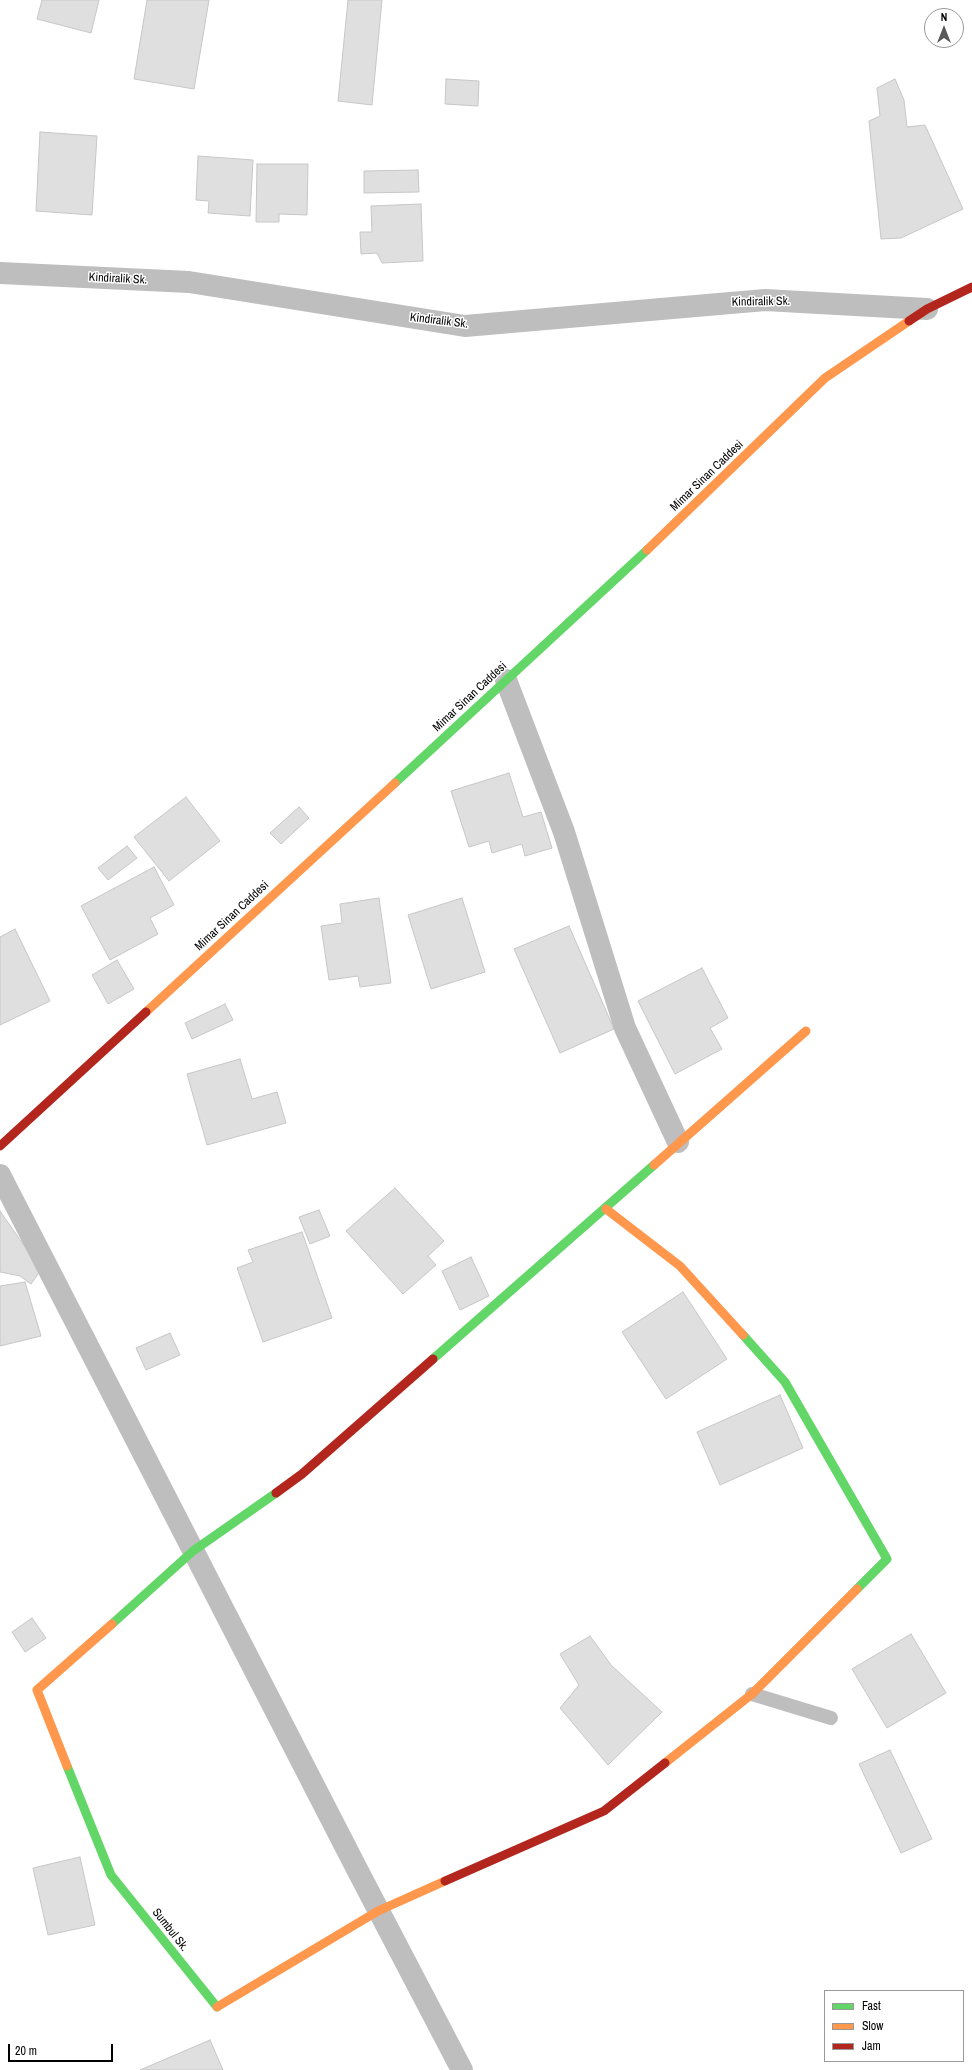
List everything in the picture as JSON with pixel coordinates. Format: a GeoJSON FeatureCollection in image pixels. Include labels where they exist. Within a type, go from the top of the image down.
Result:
{"type":"FeatureCollection","features":[{"type":"Feature","properties":{"kind":"street","name":"Kindiralik Sk."},"geometry":{"type":"LineString","coordinates":[[0,273],[189,282],[465,326],[765,300],[927,309]]}},
{"type":"Feature","properties":{"kind":"street","name":"Mimar Sinan Caddesi"},"geometry":{"type":"LineString","coordinates":[[0,1146],[624,572],[825,378],[927,309],[972,287]]}},
{"type":"Feature","properties":{"kind":"street"},"geometry":{"type":"LineString","coordinates":[[506,680],[564,832],[625,1028],[678,1142]]}},
{"type":"Feature","properties":{"kind":"street"},"geometry":{"type":"LineString","coordinates":[[193,1551],[302,1474],[606,1208],[678,1142],[806,1030]]}},
{"type":"Feature","properties":{"kind":"street"},"geometry":{"type":"LineString","coordinates":[[0,1175],[378,1911],[462,2070]]}},
{"type":"Feature","properties":{"kind":"street"},"geometry":{"type":"LineString","coordinates":[[378,1911],[604,1811],[752,1694],[887,1559],[785,1382],[680,1266],[606,1208]]}},
{"type":"Feature","properties":{"kind":"street","name":"Sumbul Sk."},"geometry":{"type":"LineString","coordinates":[[193,1551],[175,1569],[37,1690],[111,1875],[216,2008],[378,1911]]}},
{"type":"Feature","properties":{"kind":"lane"},"geometry":{"type":"LineString","coordinates":[[752,1694],[831,1718]]}},
{"type":"Feature","properties":{"kind":"building"},"geometry":{"type":"Polygon","coordinates":[[[42,0],[99,0],[91,33],[37,19],[42,0]]]}},
{"type":"Feature","properties":{"kind":"building"},"geometry":{"type":"Polygon","coordinates":[[[147,0],[209,0],[194,89],[134,79],[147,0]]]}},
{"type":"Feature","properties":{"kind":"building"},"geometry":{"type":"Polygon","coordinates":[[[348,0],[382,0],[372,105],[338,101],[348,0]]]}},
{"type":"Feature","properties":{"kind":"building"},"geometry":{"type":"Polygon","coordinates":[[[446,79],[479,81],[478,106],[445,104],[446,79]]]}},
{"type":"Feature","properties":{"kind":"building"},"geometry":{"type":"Polygon","coordinates":[[[895,79],[904,100],[907,127],[925,125],[963,209],[901,238],[881,239],[869,121],[880,116],[877,88],[895,79]]]}},
{"type":"Feature","properties":{"kind":"building"},"geometry":{"type":"Polygon","coordinates":[[[40,132],[97,136],[92,215],[36,211],[40,132]]]}},
{"type":"Feature","properties":{"kind":"building"},"geometry":{"type":"Polygon","coordinates":[[[198,156],[253,160],[250,216],[208,213],[209,201],[196,200],[198,156]]]}},
{"type":"Feature","properties":{"kind":"building"},"geometry":{"type":"Polygon","coordinates":[[[257,164],[308,164],[307,215],[279,214],[279,222],[256,222],[257,164]]]}},
{"type":"Feature","properties":{"kind":"building"},"geometry":{"type":"Polygon","coordinates":[[[418,170],[419,192],[364,193],[364,171],[418,170]]]}},
{"type":"Feature","properties":{"kind":"building"},"geometry":{"type":"Polygon","coordinates":[[[421,204],[423,261],[382,263],[377,253],[361,254],[360,232],[372,232],[371,206],[421,204]]]}},
{"type":"Feature","properties":{"kind":"building"},"geometry":{"type":"Polygon","coordinates":[[[509,773],[523,817],[541,812],[552,848],[525,856],[522,844],[492,853],[489,841],[469,847],[451,791],[509,773]]]}},
{"type":"Feature","properties":{"kind":"building"},"geometry":{"type":"Polygon","coordinates":[[[186,797],[220,841],[169,881],[134,837],[186,797]]]}},
{"type":"Feature","properties":{"kind":"building"},"geometry":{"type":"Polygon","coordinates":[[[299,807],[309,818],[281,844],[270,833],[299,807]]]}},
{"type":"Feature","properties":{"kind":"building"},"geometry":{"type":"Polygon","coordinates":[[[127,846],[137,858],[108,880],[98,868],[127,846]]]}},
{"type":"Feature","properties":{"kind":"building"},"geometry":{"type":"Polygon","coordinates":[[[154,867],[174,905],[150,918],[158,934],[110,960],[81,906],[154,867]]]}},
{"type":"Feature","properties":{"kind":"building"},"geometry":{"type":"Polygon","coordinates":[[[379,898],[391,983],[360,987],[358,976],[329,980],[321,926],[342,923],[340,904],[379,898]]]}},
{"type":"Feature","properties":{"kind":"building"},"geometry":{"type":"Polygon","coordinates":[[[462,898],[485,972],[431,989],[408,915],[462,898]]]}},
{"type":"Feature","properties":{"kind":"building"},"geometry":{"type":"Polygon","coordinates":[[[569,926],[614,1029],[560,1053],[514,949],[569,926]]]}},
{"type":"Feature","properties":{"kind":"building"},"geometry":{"type":"Polygon","coordinates":[[[15,929],[50,1001],[0,1025],[0,937],[15,929]]]}},
{"type":"Feature","properties":{"kind":"building"},"geometry":{"type":"Polygon","coordinates":[[[117,960],[134,989],[108,1004],[92,975],[117,960]]]}},
{"type":"Feature","properties":{"kind":"building"},"geometry":{"type":"Polygon","coordinates":[[[702,968],[728,1018],[710,1028],[722,1049],[675,1074],[638,1001],[702,968]]]}},
{"type":"Feature","properties":{"kind":"building"},"geometry":{"type":"Polygon","coordinates":[[[225,1004],[233,1020],[192,1039],[185,1023],[225,1004]]]}},
{"type":"Feature","properties":{"kind":"building"},"geometry":{"type":"Polygon","coordinates":[[[240,1059],[252,1099],[277,1092],[286,1123],[207,1145],[187,1074],[240,1059]]]}},
{"type":"Feature","properties":{"kind":"building"},"geometry":{"type":"Polygon","coordinates":[[[395,1188],[444,1241],[428,1256],[436,1265],[403,1294],[346,1231],[395,1188]]]}},
{"type":"Feature","properties":{"kind":"building"},"geometry":{"type":"Polygon","coordinates":[[[319,1210],[330,1236],[310,1244],[299,1217],[319,1210]]]}},
{"type":"Feature","properties":{"kind":"building"},"geometry":{"type":"Polygon","coordinates":[[[0,1211],[41,1270],[31,1284],[20,1276],[0,1272],[0,1211]]]}},
{"type":"Feature","properties":{"kind":"building"},"geometry":{"type":"Polygon","coordinates":[[[302,1232],[332,1318],[263,1342],[237,1268],[253,1262],[248,1250],[302,1232]]]}},
{"type":"Feature","properties":{"kind":"building"},"geometry":{"type":"Polygon","coordinates":[[[471,1257],[489,1296],[460,1310],[442,1271],[471,1257]]]}},
{"type":"Feature","properties":{"kind":"building"},"geometry":{"type":"Polygon","coordinates":[[[25,1282],[41,1336],[0,1346],[0,1286],[25,1282]]]}},
{"type":"Feature","properties":{"kind":"building"},"geometry":{"type":"Polygon","coordinates":[[[683,1292],[727,1359],[666,1399],[622,1332],[683,1292]]]}},
{"type":"Feature","properties":{"kind":"building"},"geometry":{"type":"Polygon","coordinates":[[[170,1333],[180,1355],[146,1370],[136,1348],[170,1333]]]}},
{"type":"Feature","properties":{"kind":"building"},"geometry":{"type":"Polygon","coordinates":[[[780,1395],[803,1448],[720,1485],[697,1432],[780,1395]]]}},
{"type":"Feature","properties":{"kind":"building"},"geometry":{"type":"Polygon","coordinates":[[[32,1618],[46,1638],[25,1652],[12,1632],[32,1618]]]}},
{"type":"Feature","properties":{"kind":"building"},"geometry":{"type":"Polygon","coordinates":[[[911,1634],[946,1693],[887,1728],[852,1669],[911,1634]]]}},
{"type":"Feature","properties":{"kind":"building"},"geometry":{"type":"Polygon","coordinates":[[[590,1636],[611,1665],[662,1712],[608,1765],[560,1708],[579,1685],[560,1654],[590,1636]]]}},
{"type":"Feature","properties":{"kind":"building"},"geometry":{"type":"Polygon","coordinates":[[[890,1750],[932,1839],[901,1853],[859,1764],[890,1750]]]}},
{"type":"Feature","properties":{"kind":"building"},"geometry":{"type":"Polygon","coordinates":[[[80,1857],[95,1925],[48,1935],[33,1868],[80,1857]]]}},
{"type":"Feature","properties":{"kind":"building"},"geometry":{"type":"Polygon","coordinates":[[[210,2040],[223,2070],[140,2070],[210,2040]]]}},
{"type":"Feature","properties":{"kind":"traffic: fast"},"geometry":{"type":"LineString","coordinates":[[395,783],[647,550]]}},
{"type":"Feature","properties":{"kind":"traffic: fast"},"geometry":{"type":"LineString","coordinates":[[433,1359],[654,1165]]}},
{"type":"Feature","properties":{"kind":"traffic: fast"},"geometry":{"type":"LineString","coordinates":[[743,1335],[785,1382],[887,1559],[857,1589]]}},
{"type":"Feature","properties":{"kind":"traffic: fast"},"geometry":{"type":"LineString","coordinates":[[112,1624],[193,1551],[276,1493]]}},
{"type":"Feature","properties":{"kind":"traffic: fast"},"geometry":{"type":"LineString","coordinates":[[67,1766],[111,1875],[217,2007]]}},
{"type":"Feature","properties":{"kind":"traffic: slow"},"geometry":{"type":"LineString","coordinates":[[647,550],[825,378],[909,321]]}},
{"type":"Feature","properties":{"kind":"traffic: slow"},"geometry":{"type":"LineString","coordinates":[[146,1012],[395,783]]}},
{"type":"Feature","properties":{"kind":"traffic: slow"},"geometry":{"type":"LineString","coordinates":[[654,1165],[806,1031]]}},
{"type":"Feature","properties":{"kind":"traffic: slow"},"geometry":{"type":"LineString","coordinates":[[606,1209],[680,1266],[743,1335]]}},
{"type":"Feature","properties":{"kind":"traffic: slow"},"geometry":{"type":"LineString","coordinates":[[665,1763],[752,1694],[857,1589]]}},
{"type":"Feature","properties":{"kind":"traffic: slow"},"geometry":{"type":"LineString","coordinates":[[67,1766],[37,1690],[112,1624]]}},
{"type":"Feature","properties":{"kind":"traffic: slow"},"geometry":{"type":"LineString","coordinates":[[217,2007],[378,1911],[445,1881]]}},
{"type":"Feature","properties":{"kind":"traffic: jam"},"geometry":{"type":"LineString","coordinates":[[909,321],[927,309],[972,287]]}},
{"type":"Feature","properties":{"kind":"traffic: jam"},"geometry":{"type":"LineString","coordinates":[[0,1146],[146,1012]]}},
{"type":"Feature","properties":{"kind":"traffic: jam"},"geometry":{"type":"LineString","coordinates":[[276,1493],[302,1474],[433,1359]]}},
{"type":"Feature","properties":{"kind":"traffic: jam"},"geometry":{"type":"LineString","coordinates":[[445,1881],[604,1811],[665,1763]]}}]}
